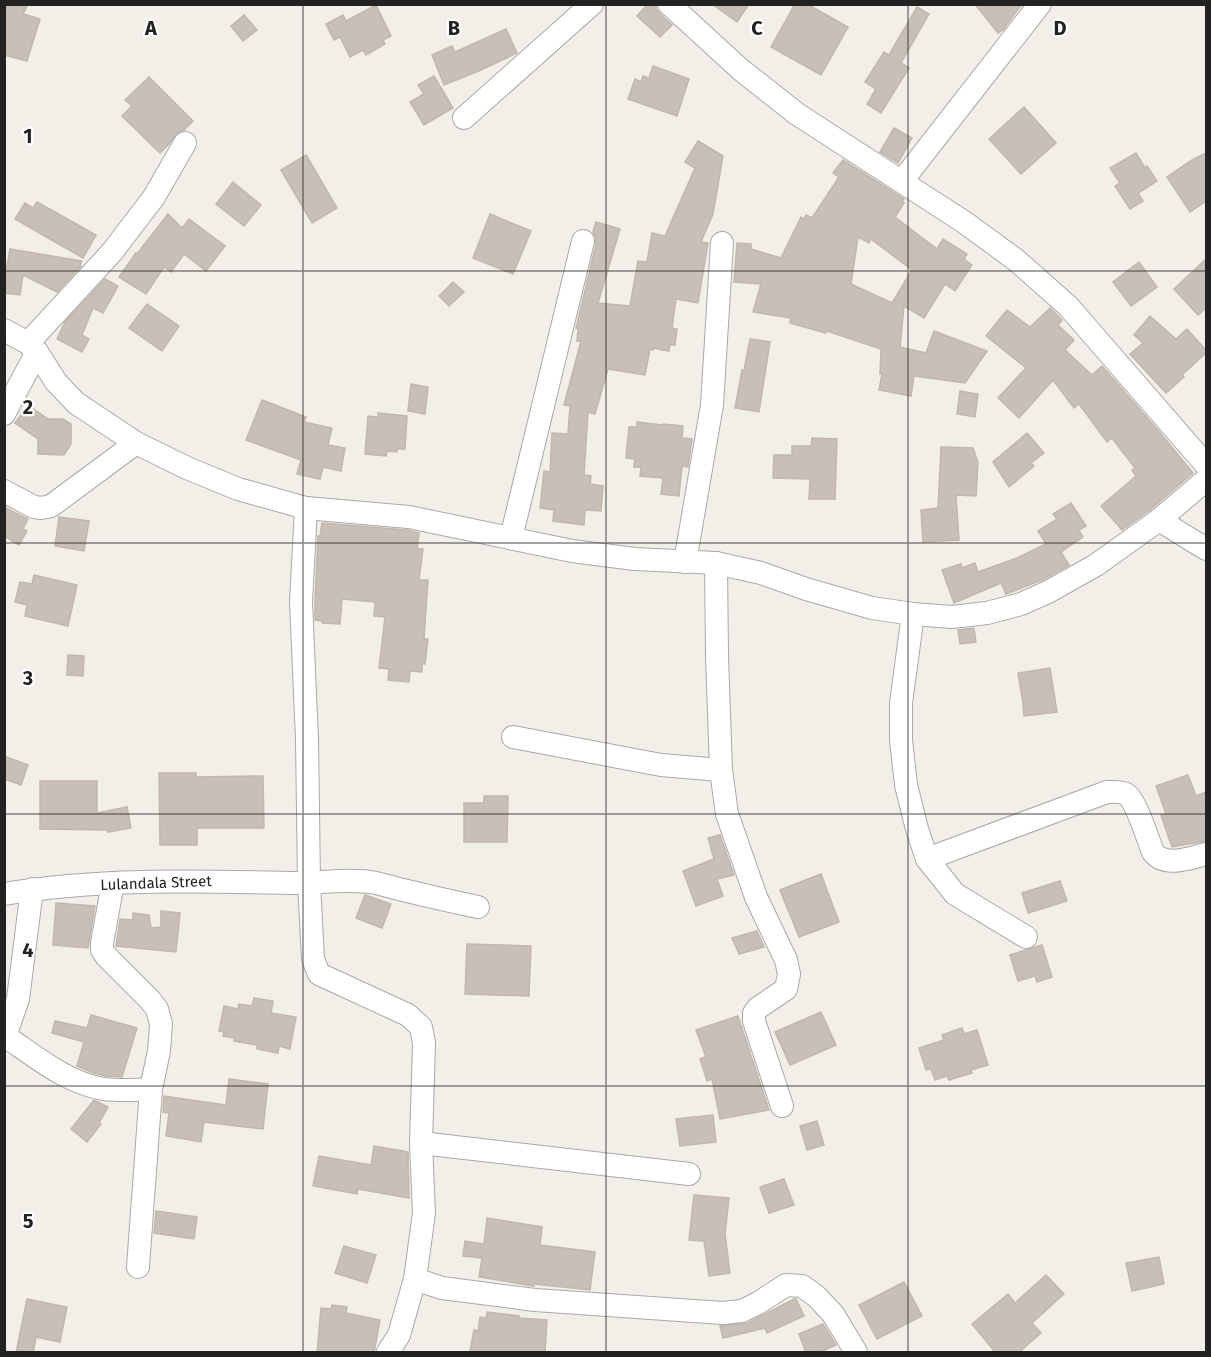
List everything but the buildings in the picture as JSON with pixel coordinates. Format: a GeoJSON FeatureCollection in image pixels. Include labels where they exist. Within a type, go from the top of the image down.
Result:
{"type":"FeatureCollection","features":[{"type":"Feature","properties":{"kind":"street"},"geometry":{"type":"LineString","coordinates":[[464,118],[592,4]]}},
{"type":"Feature","properties":{"kind":"street"},"geometry":{"type":"LineString","coordinates":[[669,4],[740,69],[798,114],[964,222],[1016,260],[1068,306],[1206,465]]}},
{"type":"Feature","properties":{"kind":"street"},"geometry":{"type":"LineString","coordinates":[[902,181],[1040,4]]}},
{"type":"Feature","properties":{"kind":"street"},"geometry":{"type":"LineString","coordinates":[[4,414],[33,348],[154,197],[185,143]]}},
{"type":"Feature","properties":{"kind":"street"},"geometry":{"type":"LineString","coordinates":[[511,538],[583,241]]}},
{"type":"Feature","properties":{"kind":"street"},"geometry":{"type":"LineString","coordinates":[[685,562],[712,405],[722,243]]}},
{"type":"Feature","properties":{"kind":"street"},"geometry":{"type":"LineString","coordinates":[[4,330],[33,348],[56,382],[76,403],[136,443],[187,468],[238,489],[306,508],[409,518],[572,551],[635,559],[716,563],[761,573],[872,608],[913,614],[952,617],[987,613],[1021,604],[1048,592],[1096,565],[1159,519],[1206,480]]}},
{"type":"Feature","properties":{"kind":"street"},"geometry":{"type":"LineString","coordinates":[[4,491],[34,507],[51,506],[136,443]]}},
{"type":"Feature","properties":{"kind":"street"},"geometry":{"type":"LineString","coordinates":[[306,508],[301,602],[313,959],[319,974],[408,1015],[421,1027],[424,1043],[421,1143],[424,1213],[416,1280],[399,1335],[388,1353]]}},
{"type":"Feature","properties":{"kind":"street"},"geometry":{"type":"LineString","coordinates":[[1159,519],[1206,549]]}},
{"type":"Feature","properties":{"kind":"street"},"geometry":{"type":"LineString","coordinates":[[716,563],[721,770],[727,814],[756,897],[786,960],[789,974],[786,989],[754,1012],[754,1022],[782,1106]]}},
{"type":"Feature","properties":{"kind":"street"},"geometry":{"type":"LineString","coordinates":[[913,614],[901,703],[901,740],[906,785],[916,830],[927,859],[956,894],[1026,937]]}},
{"type":"Feature","properties":{"kind":"street"},"geometry":{"type":"LineString","coordinates":[[513,737],[661,765],[721,770]]}},
{"type":"Feature","properties":{"kind":"street"},"geometry":{"type":"LineString","coordinates":[[927,859],[1107,792],[1117,791],[1126,794],[1133,801],[1157,858],[1166,861],[1183,860],[1206,854]]}},
{"type":"Feature","properties":{"kind":"street","name":"Lulandala Street"},"geometry":{"type":"LineString","coordinates":[[4,894],[113,883],[355,881],[375,883],[478,907]]}},
{"type":"Feature","properties":{"kind":"street"},"geometry":{"type":"LineString","coordinates":[[113,883],[102,950],[150,1000],[157,1009],[161,1024],[152,1089],[138,1267]]}},
{"type":"Feature","properties":{"kind":"street"},"geometry":{"type":"LineString","coordinates":[[32,890],[18,999],[5,1037],[74,1080],[102,1088],[152,1089]]}},
{"type":"Feature","properties":{"kind":"street"},"geometry":{"type":"LineString","coordinates":[[421,1143],[689,1174]]}},
{"type":"Feature","properties":{"kind":"street"},"geometry":{"type":"LineString","coordinates":[[416,1280],[442,1288],[535,1300],[723,1313],[742,1311],[786,1285],[802,1286],[816,1296],[832,1314],[856,1353]]}}]}
